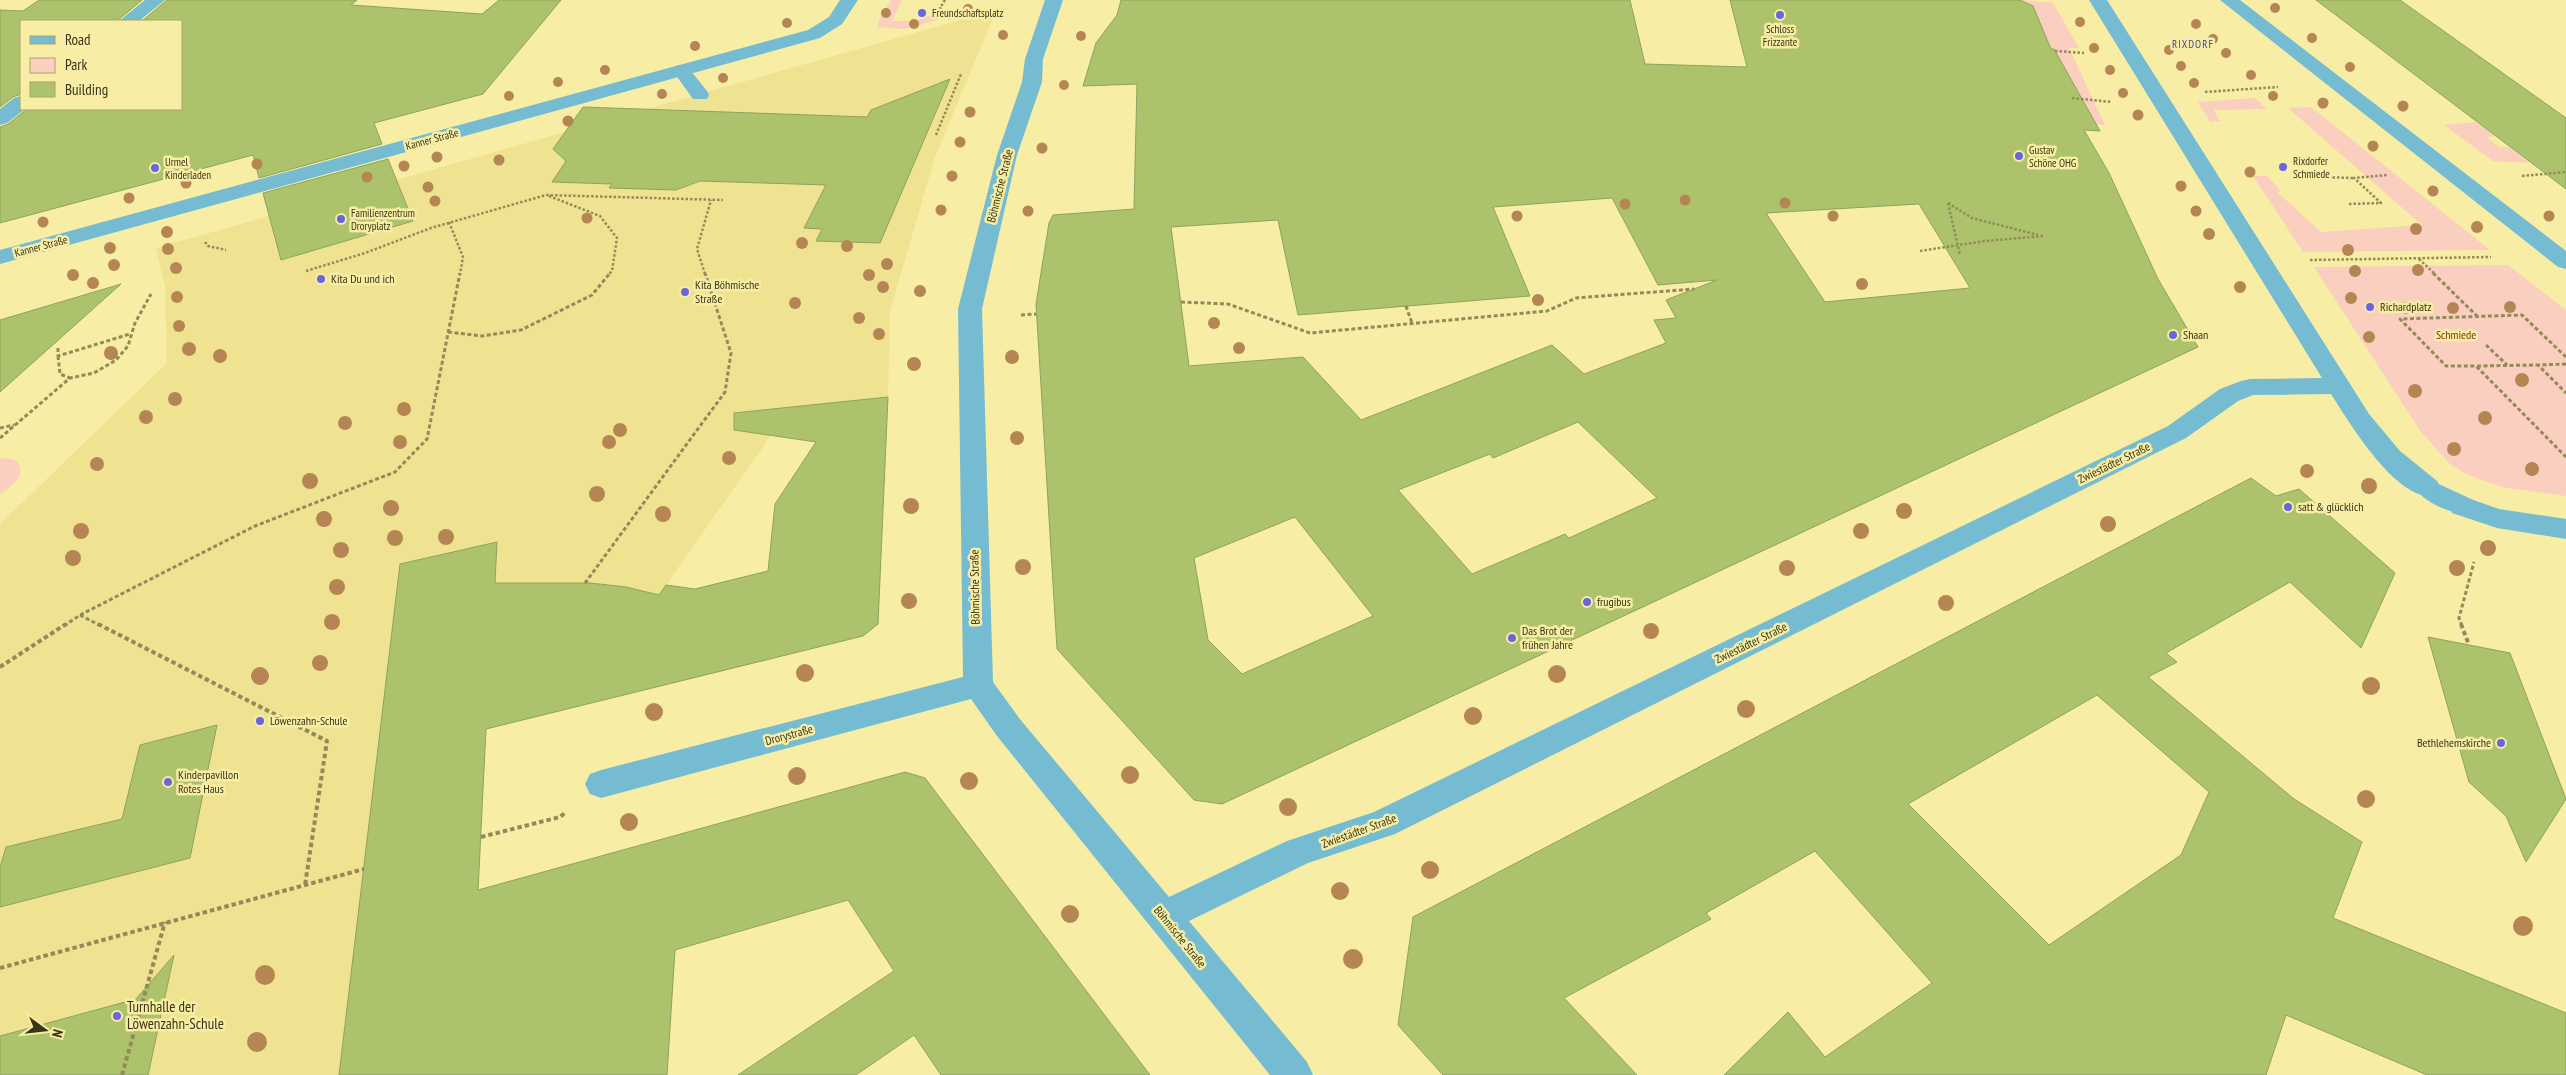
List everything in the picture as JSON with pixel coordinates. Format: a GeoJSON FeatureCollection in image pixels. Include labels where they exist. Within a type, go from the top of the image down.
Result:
{"type":"FeatureCollection","features":[{"type":"Feature","properties":{"kind":"street"},"geometry":{"type":"LineString","coordinates":[[129,20],[156,0]]}},
{"type":"Feature","properties":{"kind":"street","name":"Kanner Straße"},"geometry":{"type":"LineString","coordinates":[[0,257],[814,34],[830,27],[840,17],[850,0]]}},
{"type":"Feature","properties":{"kind":"street","name":"Böhmische Straße"},"geometry":{"type":"LineString","coordinates":[[1054,0],[1034,58],[1032,82],[1007,155],[970,309],[978,685],[1008,727],[1294,1075]]}},
{"type":"Feature","properties":{"kind":"street"},"geometry":{"type":"LineString","coordinates":[[2098,0],[2337,386],[2388,457],[2428,488]]}},
{"type":"Feature","properties":{"kind":"street"},"geometry":{"type":"LineString","coordinates":[[2229,0],[2566,262]]}},
{"type":"Feature","properties":{"kind":"street"},"geometry":{"type":"LineString","coordinates":[[0,119],[20,103]]}},
{"type":"Feature","properties":{"kind":"street","name":"Zwiestädter Straße"},"geometry":{"type":"LineString","coordinates":[[1163,916],[1299,851],[1383,824],[2177,432],[2229,395],[2250,387],[2337,386]]}},
{"type":"Feature","properties":{"kind":"street"},"geometry":{"type":"LineString","coordinates":[[2462,506],[2497,518],[2566,529]]}},
{"type":"Feature","properties":{"kind":"street","name":"Drorystraße"},"geometry":{"type":"LineString","coordinates":[[601,784],[978,685]]}},
{"type":"Feature","properties":{"kind":"lane"},"geometry":{"type":"LineString","coordinates":[[681,70],[700,94]]}},
{"type":"Feature","properties":{"kind":"lane"},"geometry":{"type":"LineString","coordinates":[[2428,488],[2462,506]]}},
{"type":"Feature","properties":{"kind":"path"},"geometry":{"type":"LineString","coordinates":[[944,0],[940,8],[951,19]]}},
{"type":"Feature","properties":{"kind":"path"},"geometry":{"type":"LineString","coordinates":[[2055,51],[2092,54]]}},
{"type":"Feature","properties":{"kind":"path"},"geometry":{"type":"LineString","coordinates":[[936,135],[961,74]]}},
{"type":"Feature","properties":{"kind":"path"},"geometry":{"type":"LineString","coordinates":[[2203,92],[2285,87]]}},
{"type":"Feature","properties":{"kind":"path"},"geometry":{"type":"LineString","coordinates":[[2072,98],[2115,102]]}},
{"type":"Feature","properties":{"kind":"path"},"geometry":{"type":"LineString","coordinates":[[2514,177],[2566,172]]}},
{"type":"Feature","properties":{"kind":"path"},"geometry":{"type":"LineString","coordinates":[[2319,178],[2392,175]]}},
{"type":"Feature","properties":{"kind":"path"},"geometry":{"type":"LineString","coordinates":[[2349,204],[2381,203],[2354,178]]}},
{"type":"Feature","properties":{"kind":"path"},"geometry":{"type":"LineString","coordinates":[[448,332],[482,336],[521,330],[592,295],[612,271],[617,238],[600,216],[546,195]]}},
{"type":"Feature","properties":{"kind":"path"},"geometry":{"type":"LineString","coordinates":[[306,270],[365,253],[450,222],[546,195],[722,200]]}},
{"type":"Feature","properties":{"kind":"path"},"geometry":{"type":"LineString","coordinates":[[585,583],[726,392],[731,353],[697,249],[711,200]]}},
{"type":"Feature","properties":{"kind":"path"},"geometry":{"type":"LineString","coordinates":[[1920,251],[1957,246],[1985,240],[2043,236],[1972,218],[1948,202],[1957,246],[1960,255]]}},
{"type":"Feature","properties":{"kind":"path"},"geometry":{"type":"LineString","coordinates":[[0,667],[80,615],[256,526],[395,472],[427,439],[464,257],[450,222]]}},
{"type":"Feature","properties":{"kind":"path"},"geometry":{"type":"LineString","coordinates":[[2305,260],[2494,257]]}},
{"type":"Feature","properties":{"kind":"path"},"geometry":{"type":"LineString","coordinates":[[2418,258],[2477,317]]}},
{"type":"Feature","properties":{"kind":"path"},"geometry":{"type":"LineString","coordinates":[[1181,302],[1206,300],[1242,307],[1294,330],[1310,332],[1547,311],[1576,298],[1694,289]]}},
{"type":"Feature","properties":{"kind":"path"},"geometry":{"type":"LineString","coordinates":[[0,438],[70,378],[102,369],[117,360],[128,347],[140,312],[151,294]]}},
{"type":"Feature","properties":{"kind":"path"},"geometry":{"type":"LineString","coordinates":[[1406,306],[1412,323]]}},
{"type":"Feature","properties":{"kind":"path"},"geometry":{"type":"LineString","coordinates":[[1021,315],[1036,314]]}},
{"type":"Feature","properties":{"kind":"path"},"geometry":{"type":"LineString","coordinates":[[2566,357],[2522,315],[2400,319],[2446,366],[2566,364]]}},
{"type":"Feature","properties":{"kind":"path"},"geometry":{"type":"LineString","coordinates":[[58,356],[131,334]]}},
{"type":"Feature","properties":{"kind":"path"},"geometry":{"type":"LineString","coordinates":[[2486,345],[2506,365]]}},
{"type":"Feature","properties":{"kind":"path"},"geometry":{"type":"LineString","coordinates":[[58,348],[60,374],[70,378]]}},
{"type":"Feature","properties":{"kind":"path"},"geometry":{"type":"LineString","coordinates":[[2538,364],[2566,392]]}},
{"type":"Feature","properties":{"kind":"path"},"geometry":{"type":"LineString","coordinates":[[2476,366],[2566,457]]}},
{"type":"Feature","properties":{"kind":"path"},"geometry":{"type":"LineString","coordinates":[[0,428],[16,424]]}},
{"type":"Feature","properties":{"kind":"path"},"geometry":{"type":"LineString","coordinates":[[2469,645],[2459,618],[2474,562]]}},
{"type":"Feature","properties":{"kind":"path"},"geometry":{"type":"LineString","coordinates":[[80,615],[327,741],[305,885]]}},
{"type":"Feature","properties":{"kind":"path"},"geometry":{"type":"LineString","coordinates":[[480,838],[560,817],[601,784]]}},
{"type":"Feature","properties":{"kind":"path"},"geometry":{"type":"LineString","coordinates":[[0,968],[364,869]]}},
{"type":"Feature","properties":{"kind":"path"},"geometry":{"type":"LineString","coordinates":[[122,1075],[165,922]]}},
{"type":"Feature","properties":{"kind":"shaded area","name":"Löwenzahn-Schule"},"geometry":{"type":"Polygon","coordinates":[[[982,14],[993,18],[935,157],[890,311],[888,397],[791,407],[659,595],[543,658],[552,713],[486,729],[479,890],[591,1075],[0,1075],[0,524],[167,363],[165,286],[156,248],[982,14]]]}},
{"type":"Feature","properties":{"kind":"green space"},"geometry":{"type":"Polygon","coordinates":[[[891,0],[902,0],[892,21],[913,21],[941,13],[945,18],[904,29],[877,27],[883,10],[885,10],[891,0]]]}},
{"type":"Feature","properties":{"kind":"green space"},"geometry":{"type":"Polygon","coordinates":[[[2020,0],[2053,3],[2079,48],[2069,48],[2105,125],[2082,123],[2055,49],[2051,49],[2033,6],[2020,0]]]}},
{"type":"Feature","properties":{"kind":"green space"},"geometry":{"type":"Polygon","coordinates":[[[2255,98],[2267,109],[2214,110],[2220,121],[2210,122],[2198,102],[2255,98]]]}},
{"type":"Feature","properties":{"kind":"green space"},"geometry":{"type":"Polygon","coordinates":[[[2311,107],[2490,250],[2303,252],[2253,176],[2267,176],[2281,191],[2277,192],[2321,232],[2422,225],[2288,108],[2311,107]]]}},
{"type":"Feature","properties":{"kind":"green space"},"geometry":{"type":"Polygon","coordinates":[[[2476,122],[2495,136],[2486,137],[2499,147],[2509,147],[2530,163],[2493,161],[2444,125],[2476,122]]]}},
{"type":"Feature","properties":{"kind":"green space","name":"Schmiede"},"geometry":{"type":"Polygon","coordinates":[[[2508,265],[2566,310],[2566,496],[2502,487],[2468,475],[2451,465],[2421,432],[2314,267],[2508,265]]]}},
{"type":"Feature","properties":{"kind":"green space"},"geometry":{"type":"Polygon","coordinates":[[[7,458],[17,461],[20,471],[17,480],[0,494],[0,459],[7,458]]]}},
{"type":"Feature","properties":{"kind":"building"},"geometry":{"type":"Polygon","coordinates":[[[39,0],[142,0],[118,20],[20,20],[20,94],[13,97],[0,107],[0,10],[23,11],[39,0]]]}},
{"type":"Feature","properties":{"kind":"building"},"geometry":{"type":"Polygon","coordinates":[[[167,0],[357,0],[351,5],[482,14],[499,0],[561,0],[483,94],[374,123],[382,144],[259,178],[253,155],[0,223],[0,127],[8,124],[26,110],[182,110],[182,20],[143,20],[167,0]]]}},
{"type":"Feature","properties":{"kind":"building"},"geometry":{"type":"Polygon","coordinates":[[[1121,0],[1630,0],[1645,64],[1747,67],[1730,0],[2020,0],[2033,6],[2051,49],[2054,49],[2100,131],[2084,130],[2109,173],[2158,279],[2198,347],[1222,804],[1194,800],[1057,649],[1036,304],[1049,223],[1053,215],[1134,209],[1137,84],[1083,86],[1096,43],[1117,15],[1121,0]],[[1612,198],[1493,207],[1530,296],[1298,315],[1278,220],[1171,227],[1189,366],[1303,357],[1361,420],[1552,345],[1584,374],[1666,343],[1654,320],[1676,318],[1666,300],[1717,280],[1658,285],[1612,198]],[[1919,204],[1766,213],[1825,302],[1970,288],[1919,204]],[[1578,422],[1493,458],[1490,454],[1398,490],[1472,574],[1565,534],[1569,538],[1657,498],[1578,422]],[[1295,517],[1194,558],[1208,640],[1242,674],[1373,616],[1295,517]]]}},
{"type":"Feature","properties":{"kind":"building"},"geometry":{"type":"Polygon","coordinates":[[[2316,0],[2400,0],[2566,118],[2566,189],[2316,0]]]}},
{"type":"Feature","properties":{"kind":"building"},"geometry":{"type":"Polygon","coordinates":[[[950,79],[880,243],[816,241],[822,229],[804,228],[826,185],[700,181],[676,190],[609,188],[612,184],[552,182],[566,161],[553,149],[583,107],[867,117],[871,110],[950,79]]]}},
{"type":"Feature","properties":{"kind":"building","name":"Familienzentrum Droryplatz"},"geometry":{"type":"Polygon","coordinates":[[[388,159],[413,221],[281,260],[263,193],[388,159]]]}},
{"type":"Feature","properties":{"kind":"building"},"geometry":{"type":"Polygon","coordinates":[[[121,284],[0,392],[0,320],[121,284]]]}},
{"type":"Feature","properties":{"kind":"building"},"geometry":{"type":"Polygon","coordinates":[[[888,397],[878,624],[863,636],[486,729],[478,890],[905,772],[925,778],[1150,1075],[941,1075],[914,1035],[856,1075],[738,1075],[894,971],[848,900],[675,950],[667,1075],[339,1075],[400,564],[497,542],[495,583],[590,583],[626,587],[659,595],[666,585],[695,589],[768,571],[775,504],[816,442],[734,430],[734,413],[888,397]]]}},
{"type":"Feature","properties":{"kind":"building"},"geometry":{"type":"Polygon","coordinates":[[[2251,478],[2276,496],[2299,489],[2395,573],[2361,648],[2290,582],[2166,653],[2177,662],[2148,677],[2294,799],[2362,842],[2333,918],[2566,1013],[2566,1075],[2427,1075],[2286,1015],[2266,1075],[1724,1075],[1788,1012],[1825,1057],[1932,983],[1815,851],[1706,913],[1711,919],[1564,998],[1637,1075],[1443,1075],[1398,1025],[1413,917],[2251,478]],[[2097,695],[1908,804],[2049,945],[2181,855],[2209,792],[2097,695]]]}},
{"type":"Feature","properties":{"kind":"building","name":"Bethlehemskirche"},"geometry":{"type":"Polygon","coordinates":[[[2428,637],[2510,653],[2566,799],[2526,862],[2506,816],[2469,782],[2428,637]]]}},
{"type":"Feature","properties":{"kind":"building","name":"Kinderpavillon Rotes Haus"},"geometry":{"type":"Polygon","coordinates":[[[217,725],[190,858],[0,907],[0,867],[6,847],[122,819],[140,745],[217,725]]]}},
{"type":"Feature","properties":{"kind":"building","name":"Turnhalle der Löwenzahn-Schule"},"geometry":{"type":"Polygon","coordinates":[[[174,955],[148,1075],[0,1075],[0,1036],[136,999],[174,955]]]}},
{"type":"Feature","properties":{"kind":"place","name":"Freundschaftsplatz"},"geometry":{"type":"Point","coordinates":[922,13]}},
{"type":"Feature","properties":{"kind":"place","name":"Schloss Frizzante"},"geometry":{"type":"Point","coordinates":[1780,15]}},
{"type":"Feature","properties":{"kind":"place","name":"Gustav Schöne OHG"},"geometry":{"type":"Point","coordinates":[2019,156]}},
{"type":"Feature","properties":{"kind":"place","name":"Rixdorfer Schmiede"},"geometry":{"type":"Point","coordinates":[2283,167]}},
{"type":"Feature","properties":{"kind":"place","name":"Urmel Kinderladen"},"geometry":{"type":"Point","coordinates":[155,168]}},
{"type":"Feature","properties":{"kind":"place","name":"Familienzentrum Droryplatz"},"geometry":{"type":"Point","coordinates":[341,219]}},
{"type":"Feature","properties":{"kind":"place","name":"Kita Du und ich"},"geometry":{"type":"Point","coordinates":[321,279]}},
{"type":"Feature","properties":{"kind":"place","name":"Kita Böhmische Straße"},"geometry":{"type":"Point","coordinates":[685,292]}},
{"type":"Feature","properties":{"kind":"place","name":"Richardplatz"},"geometry":{"type":"Point","coordinates":[2370,307]}},
{"type":"Feature","properties":{"kind":"place","name":"Shaan"},"geometry":{"type":"Point","coordinates":[2173,335]}},
{"type":"Feature","properties":{"kind":"place","name":"satt & glücklich"},"geometry":{"type":"Point","coordinates":[2288,507]}},
{"type":"Feature","properties":{"kind":"place","name":"frugibus"},"geometry":{"type":"Point","coordinates":[1587,602]}},
{"type":"Feature","properties":{"kind":"place","name":"Das Brot der frühen Jahre"},"geometry":{"type":"Point","coordinates":[1512,638]}},
{"type":"Feature","properties":{"kind":"place","name":"Löwenzahn-Schule"},"geometry":{"type":"Point","coordinates":[260,721]}},
{"type":"Feature","properties":{"kind":"place","name":"Bethlehemskirche"},"geometry":{"type":"Point","coordinates":[2501,743]}},
{"type":"Feature","properties":{"kind":"place","name":"Kinderpavillon Rotes Haus"},"geometry":{"type":"Point","coordinates":[168,782]}},
{"type":"Feature","properties":{"kind":"place","name":"Turnhalle der Löwenzahn-Schule"},"geometry":{"type":"Point","coordinates":[117,1016]}},
{"type":"Feature","properties":{"kind":"district","name":"RIXDORF"},"geometry":{"type":"Point","coordinates":[2193,44]}}]}
